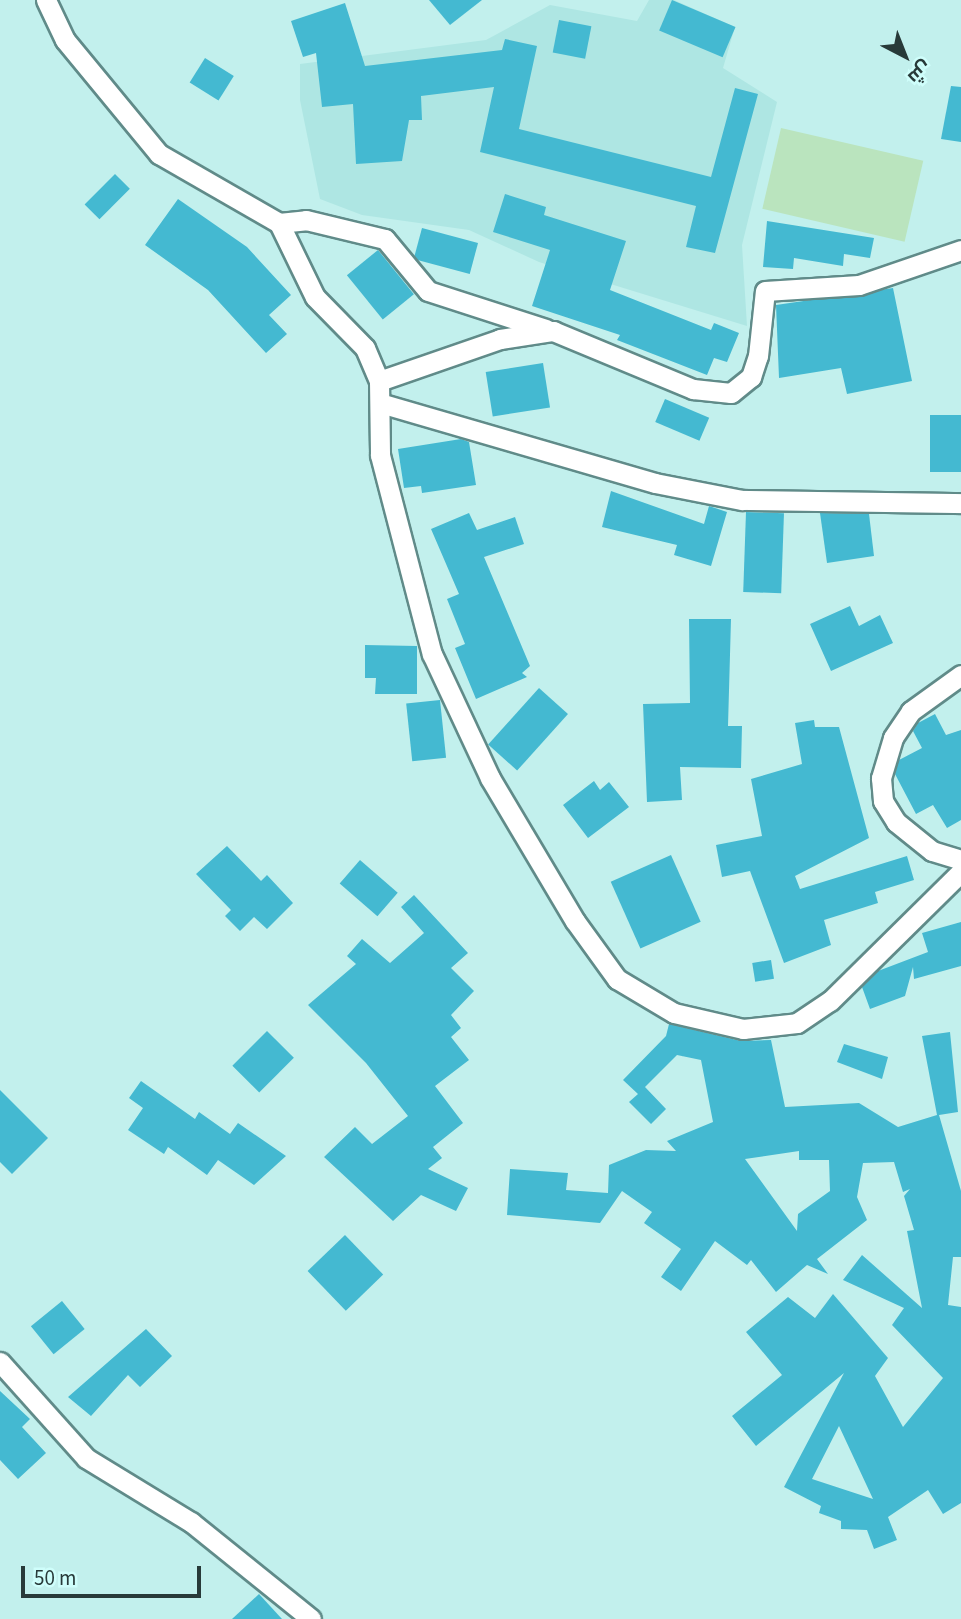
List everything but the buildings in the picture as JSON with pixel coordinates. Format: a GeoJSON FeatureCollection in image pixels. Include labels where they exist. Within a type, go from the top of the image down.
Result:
{"type":"FeatureCollection","features":[{"type":"Feature","properties":{"kind":"street"},"geometry":{"type":"LineString","coordinates":[[46,0],[65,40],[159,155],[279,223],[315,297],[365,348],[379,381],[380,455],[432,654],[490,778],[575,921],[617,978],[674,1013],[743,1029],[797,1023],[830,1001],[961,872]]}},
{"type":"Feature","properties":{"kind":"street"},"geometry":{"type":"LineString","coordinates":[[279,223],[306,220],[385,239],[428,290],[553,331],[693,389],[732,393],[751,377],[758,356],[759,295],[765,291],[859,285],[961,250]]}},
{"type":"Feature","properties":{"kind":"street"},"geometry":{"type":"LineString","coordinates":[[379,381],[500,339],[553,331]]}},
{"type":"Feature","properties":{"kind":"street"},"geometry":{"type":"LineString","coordinates":[[380,403],[655,483],[742,500],[961,503]]}},
{"type":"Feature","properties":{"kind":"street"},"geometry":{"type":"LineString","coordinates":[[961,675],[911,712],[893,738],[881,778],[883,801],[897,822],[932,851],[961,860]]}},
{"type":"Feature","properties":{"kind":"street"},"geometry":{"type":"LineString","coordinates":[[0,1362],[86,1458],[191,1522],[311,1619]]}},
{"type":"Feature","properties":{"kind":"shaded area"},"geometry":{"type":"Polygon","coordinates":[[[649,0],[674,0],[735,27],[723,68],[777,102],[742,245],[747,326],[539,262],[469,230],[362,215],[320,199],[300,100],[300,64],[486,40],[550,5],[637,21],[649,0]]]}},
{"type":"Feature","properties":{"kind":"green space"},"geometry":{"type":"Polygon","coordinates":[[[781,128],[923,161],[905,242],[762,209],[781,128]]]}}]}
